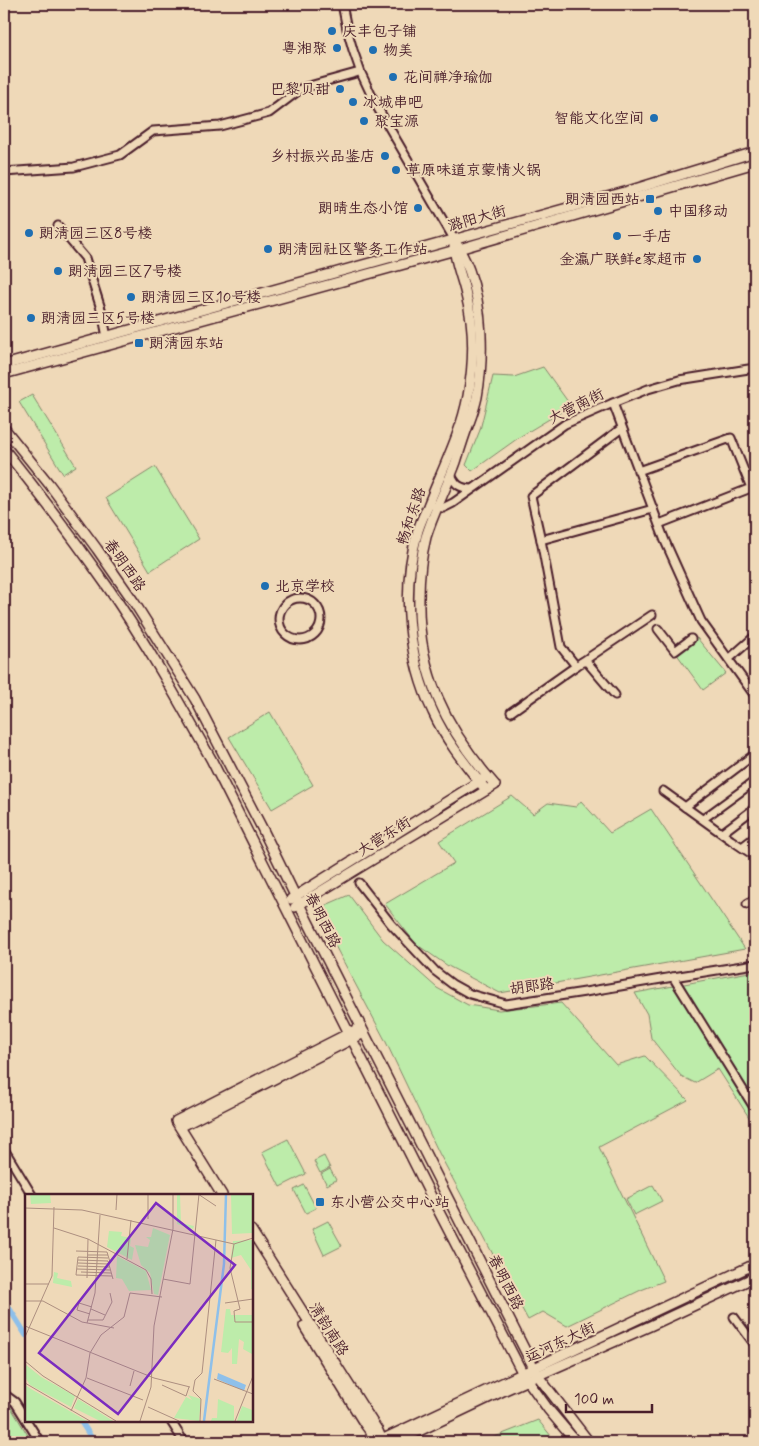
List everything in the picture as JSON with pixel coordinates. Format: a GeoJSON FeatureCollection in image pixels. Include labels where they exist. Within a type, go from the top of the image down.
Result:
{"type":"FeatureCollection","features":[{"type":"Feature","properties":{"kind":"main road","name":"潞阳大街"},"geometry":{"type":"LineString","coordinates":[[4,365],[624,192],[755,152]]}},
{"type":"Feature","properties":{"kind":"main road","name":"潞阳大街"},"geometry":{"type":"LineString","coordinates":[[4,374],[456,249],[755,163]]}},
{"type":"Feature","properties":{"kind":"main road","name":"畅和东路"},"geometry":{"type":"LineString","coordinates":[[454,239],[467,296],[472,328],[473,358],[468,397],[433,505],[426,536],[419,572],[418,611],[420,638],[433,690],[449,721],[484,779],[486,790]]}},
{"type":"Feature","properties":{"kind":"main road","name":"畅和东路"},"geometry":{"type":"LineString","coordinates":[[433,505],[451,474],[477,399],[481,351],[479,307],[469,270],[456,249]]}},
{"type":"Feature","properties":{"kind":"main road","name":"春明西路"},"geometry":{"type":"LineString","coordinates":[[4,428],[50,484],[97,549],[134,602],[194,699],[263,830],[536,1373],[589,1442]]}},
{"type":"Feature","properties":{"kind":"main road","name":"春明西路"},"geometry":{"type":"LineString","coordinates":[[4,450],[48,504],[102,580],[152,657],[211,759],[350,1037],[525,1378],[576,1442]]}},
{"type":"Feature","properties":{"kind":"main road","name":"畅和东路"},"geometry":{"type":"LineString","coordinates":[[484,779],[495,784]]}},
{"type":"Feature","properties":{"kind":"main road","name":"大营东街"},"geometry":{"type":"LineString","coordinates":[[298,900],[484,779]]}},
{"type":"Feature","properties":{"kind":"main road","name":"大营东街"},"geometry":{"type":"LineString","coordinates":[[286,907],[495,784]]}},
{"type":"Feature","properties":{"kind":"main road"},"geometry":{"type":"LineString","coordinates":[[182,1123],[363,1030]]}},
{"type":"Feature","properties":{"kind":"main road"},"geometry":{"type":"LineString","coordinates":[[182,1123],[221,1194]]}},
{"type":"Feature","properties":{"kind":"main road"},"geometry":{"type":"LineString","coordinates":[[182,1123],[228,1194]]}},
{"type":"Feature","properties":{"kind":"main road","name":"清韵南路"},"geometry":{"type":"LineString","coordinates":[[252,1232],[380,1442]]}},
{"type":"Feature","properties":{"kind":"main road","name":"清韵南路"},"geometry":{"type":"LineString","coordinates":[[252,1243],[364,1423],[380,1442]]}},
{"type":"Feature","properties":{"kind":"main road","name":"运河东大街"},"geometry":{"type":"LineString","coordinates":[[380,1442],[536,1373],[755,1264]]}},
{"type":"Feature","properties":{"kind":"main road","name":"运河东大街"},"geometry":{"type":"LineString","coordinates":[[536,1373],[650,1326],[755,1276]]}},
{"type":"Feature","properties":{"kind":"main road","name":"运河东大街"},"geometry":{"type":"LineString","coordinates":[[396,1442],[525,1378]]}},
{"type":"Feature","properties":{"kind":"street","name":"畅和东路"},"geometry":{"type":"LineString","coordinates":[[342,4],[353,50],[376,105],[454,239]]}},
{"type":"Feature","properties":{"kind":"street"},"geometry":{"type":"LineString","coordinates":[[4,172],[74,168],[120,155],[153,131],[220,126],[269,113],[302,88],[356,73]]}},
{"type":"Feature","properties":{"kind":"street"},"geometry":{"type":"LineString","coordinates":[[58,226],[85,258],[102,312],[107,337]]}},
{"type":"Feature","properties":{"kind":"street","name":"大营南街"},"geometry":{"type":"LineString","coordinates":[[433,505],[443,508],[566,424],[613,403],[648,389],[679,380],[755,368]]}},
{"type":"Feature","properties":{"kind":"street"},"geometry":{"type":"LineString","coordinates":[[613,403],[659,524],[701,621],[755,696]]}},
{"type":"Feature","properties":{"kind":"street"},"geometry":{"type":"LineString","coordinates":[[579,664],[561,647],[531,496],[622,428]]}},
{"type":"Feature","properties":{"kind":"street"},"geometry":{"type":"LineString","coordinates":[[638,471],[731,438],[751,488],[659,524]]}},
{"type":"Feature","properties":{"kind":"street"},"geometry":{"type":"LineString","coordinates":[[451,474],[458,486],[471,489]]}},
{"type":"Feature","properties":{"kind":"street"},"geometry":{"type":"LineString","coordinates":[[541,540],[653,509]]}},
{"type":"Feature","properties":{"kind":"street"},"geometry":{"type":"LineString","coordinates":[[296,598],[310,600],[316,605],[321,618],[320,626],[312,636],[306,639],[293,639],[287,636],[279,625],[280,612],[283,605],[296,598]]}},
{"type":"Feature","properties":{"kind":"street"},"geometry":{"type":"LineString","coordinates":[[511,712],[652,615]]}},
{"type":"Feature","properties":{"kind":"street"},"geometry":{"type":"LineString","coordinates":[[658,629],[675,651],[691,639]]}},
{"type":"Feature","properties":{"kind":"street"},"geometry":{"type":"LineString","coordinates":[[729,659],[755,636]]}},
{"type":"Feature","properties":{"kind":"street"},"geometry":{"type":"LineString","coordinates":[[579,664],[587,662],[615,695]]}},
{"type":"Feature","properties":{"kind":"street"},"geometry":{"type":"LineString","coordinates":[[685,807],[755,754]]}},
{"type":"Feature","properties":{"kind":"street"},"geometry":{"type":"LineString","coordinates":[[703,819],[755,781]]}},
{"type":"Feature","properties":{"kind":"street"},"geometry":{"type":"LineString","coordinates":[[663,791],[755,856]]}},
{"type":"Feature","properties":{"kind":"street"},"geometry":{"type":"LineString","coordinates":[[722,833],[755,808]]}},
{"type":"Feature","properties":{"kind":"street"},"geometry":{"type":"LineString","coordinates":[[742,847],[755,837]]}},
{"type":"Feature","properties":{"kind":"street","name":"胡郎路"},"geometry":{"type":"LineString","coordinates":[[359,883],[391,924],[435,971],[452,984],[470,994],[506,1004],[755,964]]}},
{"type":"Feature","properties":{"kind":"street"},"geometry":{"type":"LineString","coordinates":[[748,904],[755,898]]}},
{"type":"Feature","properties":{"kind":"street"},"geometry":{"type":"LineString","coordinates":[[673,977],[755,1109]]}},
{"type":"Feature","properties":{"kind":"street"},"geometry":{"type":"LineString","coordinates":[[4,1149],[31,1194]]}},
{"type":"Feature","properties":{"kind":"street"},"geometry":{"type":"LineString","coordinates":[[734,1317],[755,1345]]}},
{"type":"Feature","properties":{"kind":"street"},"geometry":{"type":"LineString","coordinates":[[4,1394],[15,1402],[25,1418]]}},
{"type":"Feature","properties":{"kind":"street"},"geometry":{"type":"LineString","coordinates":[[27,1421],[40,1442]]}},
{"type":"Feature","properties":{"kind":"street"},"geometry":{"type":"LineString","coordinates":[[171,1421],[184,1442]]}},
{"type":"Feature","properties":{"kind":"green space"},"geometry":{"type":"Polygon","coordinates":[[[543,367],[571,406],[521,436],[472,471],[466,465],[480,430],[493,376],[514,377],[543,367]]]}},
{"type":"Feature","properties":{"kind":"green space"},"geometry":{"type":"Polygon","coordinates":[[[32,395],[76,466],[63,474],[19,402],[32,395]]]}},
{"type":"Feature","properties":{"kind":"green space"},"geometry":{"type":"Polygon","coordinates":[[[155,467],[199,539],[150,571],[106,498],[155,467]]]}},
{"type":"Feature","properties":{"kind":"green space"},"geometry":{"type":"Polygon","coordinates":[[[697,638],[726,673],[703,690],[676,653],[697,638]]]}},
{"type":"Feature","properties":{"kind":"green space"},"geometry":{"type":"Polygon","coordinates":[[[270,712],[313,785],[272,809],[229,737],[270,712]]]}},
{"type":"Feature","properties":{"kind":"green space"},"geometry":{"type":"Polygon","coordinates":[[[512,796],[533,814],[548,803],[576,807],[581,801],[610,833],[651,809],[745,949],[500,993],[448,966],[416,944],[385,904],[454,863],[439,841],[512,796]]]}},
{"type":"Feature","properties":{"kind":"green space"},"geometry":{"type":"Polygon","coordinates":[[[349,895],[383,940],[437,988],[468,1005],[499,1010],[561,1003],[616,1065],[645,1056],[688,1100],[599,1147],[664,1281],[641,1290],[567,1326],[543,1312],[528,1320],[439,1153],[385,1040],[332,940],[319,908],[349,895]]]}},
{"type":"Feature","properties":{"kind":"green space"},"geometry":{"type":"Polygon","coordinates":[[[755,971],[755,1116],[750,1119],[718,1069],[695,1083],[681,1076],[651,1038],[647,1014],[635,993],[755,971]]]}},
{"type":"Feature","properties":{"kind":"green space"},"geometry":{"type":"Polygon","coordinates":[[[288,1139],[306,1174],[280,1187],[262,1152],[288,1139]]]}},
{"type":"Feature","properties":{"kind":"green space"},"geometry":{"type":"Polygon","coordinates":[[[324,1156],[330,1168],[320,1173],[314,1161],[324,1156]]]}},
{"type":"Feature","properties":{"kind":"green space"},"geometry":{"type":"Polygon","coordinates":[[[330,1169],[336,1180],[327,1185],[321,1174],[330,1169]]]}},
{"type":"Feature","properties":{"kind":"green space"},"geometry":{"type":"Polygon","coordinates":[[[304,1185],[316,1208],[306,1213],[294,1190],[304,1185]]]}},
{"type":"Feature","properties":{"kind":"green space"},"geometry":{"type":"Polygon","coordinates":[[[653,1185],[662,1201],[634,1215],[626,1199],[653,1185]]]}},
{"type":"Feature","properties":{"kind":"green space"},"geometry":{"type":"Polygon","coordinates":[[[328,1221],[342,1246],[324,1255],[312,1229],[328,1221]]]}},
{"type":"Feature","properties":{"kind":"green space"},"geometry":{"type":"Polygon","coordinates":[[[4,1400],[7,1401],[32,1442],[4,1442],[4,1400]]]}},
{"type":"Feature","properties":{"kind":"green space"},"geometry":{"type":"Polygon","coordinates":[[[538,1420],[556,1442],[482,1442],[538,1420]]]}},
{"type":"Feature","properties":{"kind":"waterway"},"geometry":{"type":"LineString","coordinates":[[4,1300],[25,1333]]}},
{"type":"Feature","properties":{"kind":"waterway"},"geometry":{"type":"LineString","coordinates":[[81,1421],[94,1442]]}},
{"type":"Feature","properties":{"kind":"place","name":"庆丰包子铺"},"geometry":{"type":"Point","coordinates":[332,31]}},
{"type":"Feature","properties":{"kind":"place","name":"粤湘聚"},"geometry":{"type":"Point","coordinates":[337,48]}},
{"type":"Feature","properties":{"kind":"place","name":"物美"},"geometry":{"type":"Point","coordinates":[373,50]}},
{"type":"Feature","properties":{"kind":"place","name":"花间禅净瑜伽"},"geometry":{"type":"Point","coordinates":[393,77]}},
{"type":"Feature","properties":{"kind":"place","name":"巴黎贝甜"},"geometry":{"type":"Point","coordinates":[340,89]}},
{"type":"Feature","properties":{"kind":"place","name":"冰城串吧"},"geometry":{"type":"Point","coordinates":[353,102]}},
{"type":"Feature","properties":{"kind":"place","name":"智能文化空间"},"geometry":{"type":"Point","coordinates":[654,118]}},
{"type":"Feature","properties":{"kind":"place","name":"聚宝源"},"geometry":{"type":"Point","coordinates":[364,121]}},
{"type":"Feature","properties":{"kind":"place","name":"乡村振兴品鉴店"},"geometry":{"type":"Point","coordinates":[385,156]}},
{"type":"Feature","properties":{"kind":"place","name":"草原味道京蒙情火锅"},"geometry":{"type":"Point","coordinates":[396,170]}},
{"type":"Feature","properties":{"kind":"place","name":"朗清园西站"},"geometry":{"type":"Point","coordinates":[650,199]}},
{"type":"Feature","properties":{"kind":"place","name":"朗晴生态小馆"},"geometry":{"type":"Point","coordinates":[418,208]}},
{"type":"Feature","properties":{"kind":"place","name":"中国移动"},"geometry":{"type":"Point","coordinates":[658,211]}},
{"type":"Feature","properties":{"kind":"place","name":"朗清园三区8号楼"},"geometry":{"type":"Point","coordinates":[29,233]}},
{"type":"Feature","properties":{"kind":"place","name":"一手店"},"geometry":{"type":"Point","coordinates":[617,236]}},
{"type":"Feature","properties":{"kind":"place","name":"朗清园社区警务工作站"},"geometry":{"type":"Point","coordinates":[268,249]}},
{"type":"Feature","properties":{"kind":"place","name":"金瀛广联鲜e家超市"},"geometry":{"type":"Point","coordinates":[697,259]}},
{"type":"Feature","properties":{"kind":"place","name":"朗清园三区7号楼"},"geometry":{"type":"Point","coordinates":[58,271]}},
{"type":"Feature","properties":{"kind":"place","name":"朗清园三区10号楼"},"geometry":{"type":"Point","coordinates":[131,297]}},
{"type":"Feature","properties":{"kind":"place","name":"朗清园三区5号楼"},"geometry":{"type":"Point","coordinates":[31,318]}},
{"type":"Feature","properties":{"kind":"place","name":"朗清园东站"},"geometry":{"type":"Point","coordinates":[139,343]}},
{"type":"Feature","properties":{"kind":"place","name":"北京学校"},"geometry":{"type":"Point","coordinates":[265,586]}},
{"type":"Feature","properties":{"kind":"place","name":"东小营公交中心站"},"geometry":{"type":"Point","coordinates":[320,1202]}}]}
